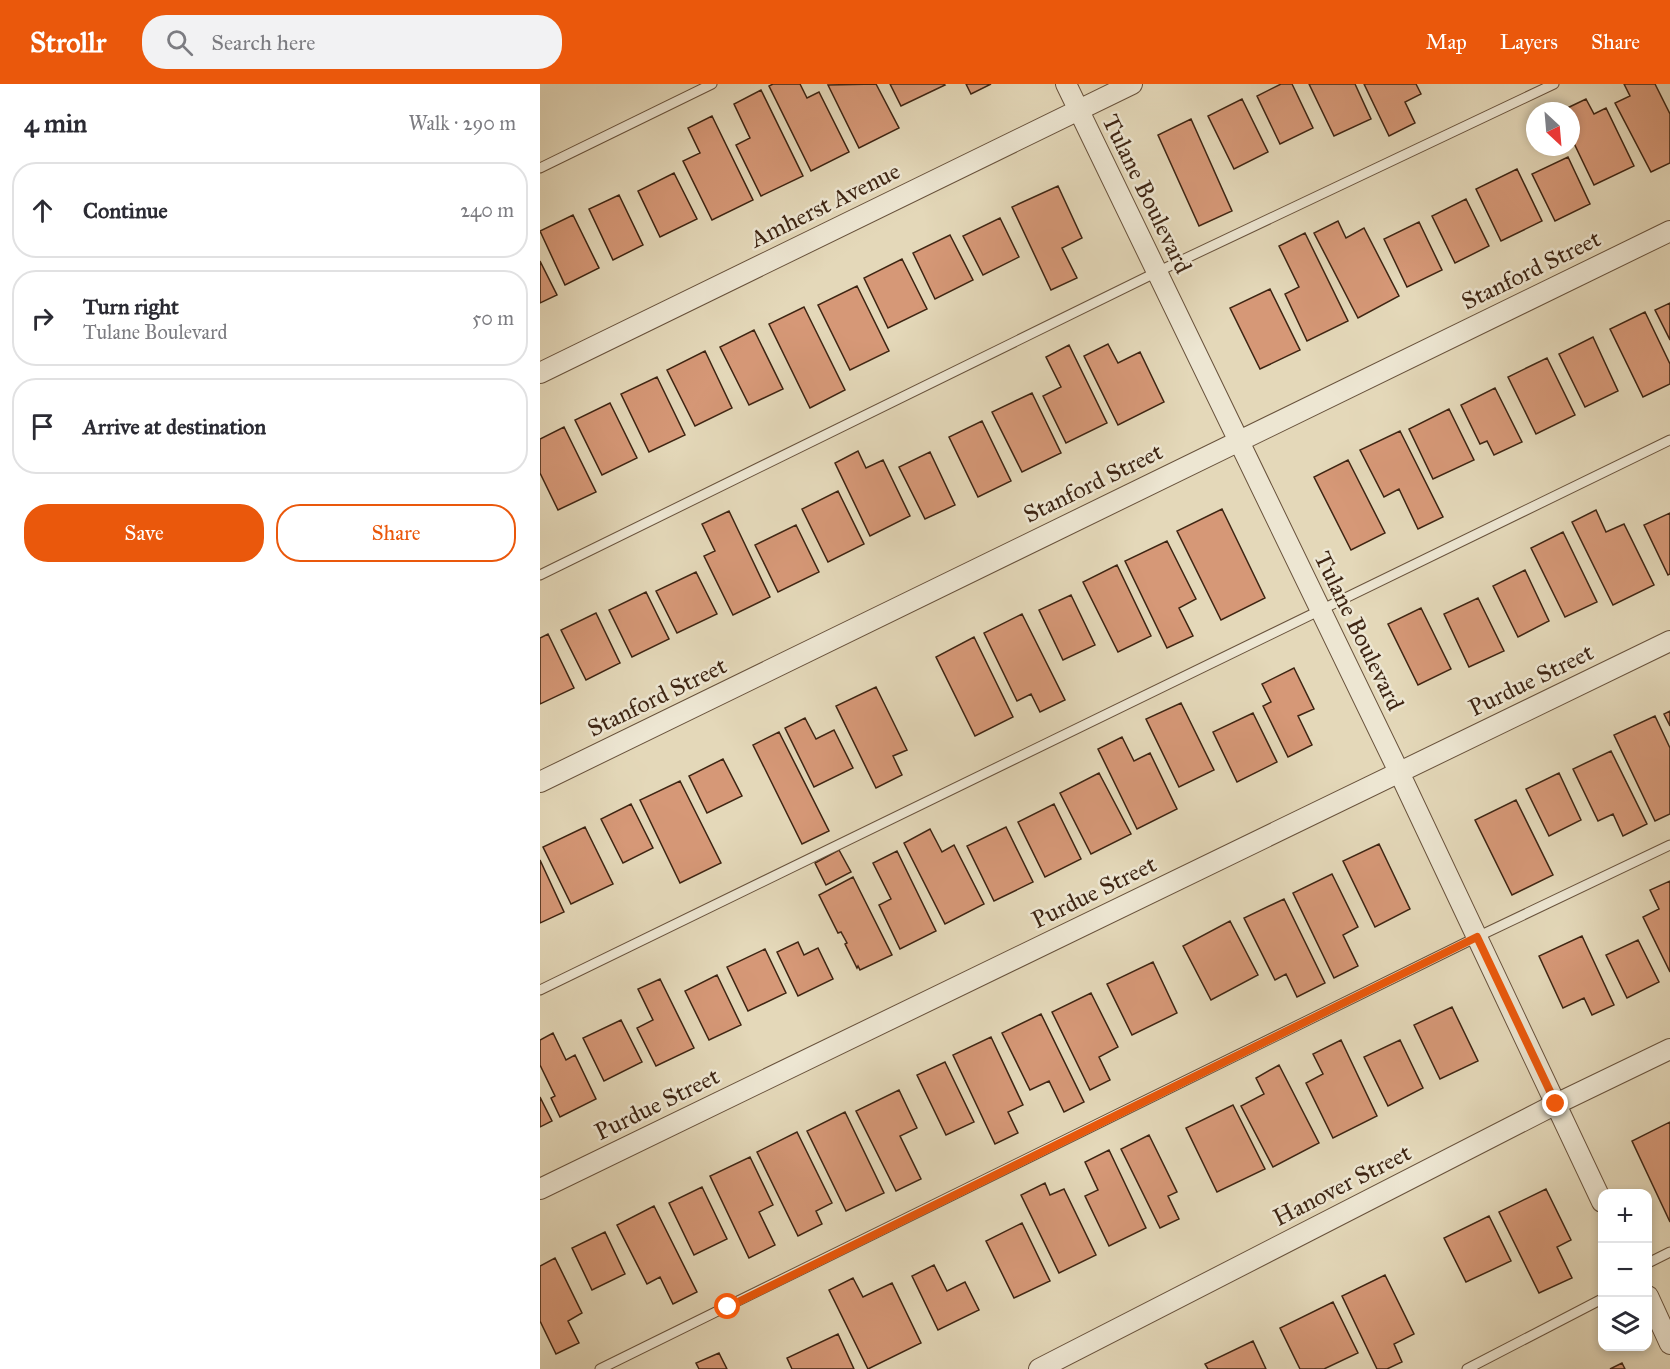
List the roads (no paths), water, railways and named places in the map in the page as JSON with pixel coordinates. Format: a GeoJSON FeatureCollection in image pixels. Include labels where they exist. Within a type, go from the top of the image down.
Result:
{"type":"FeatureCollection","features":[{"type":"Feature","properties":{"kind":"street","name":"Tulane Boulevard"},"geometry":{"type":"LineString","coordinates":[[1066,84],[1399,772],[1598,1193]]}},
{"type":"Feature","properties":{"kind":"street","name":"Amherst Avenue"},"geometry":{"type":"LineString","coordinates":[[540,372],[1132,84]]}},
{"type":"Feature","properties":{"kind":"street","name":"Stanford Street"},"geometry":{"type":"LineString","coordinates":[[540,782],[1670,231]]}},
{"type":"Feature","properties":{"kind":"street","name":"Purdue Street"},"geometry":{"type":"LineString","coordinates":[[540,1189],[1670,641]]}},
{"type":"Feature","properties":{"kind":"street","name":"Hanover Street"},"geometry":{"type":"LineString","coordinates":[[1039,1369],[1556,1104],[1670,1049]]}},
{"type":"Feature","properties":{"kind":"street"},"geometry":{"type":"LineString","coordinates":[[1647,1297],[1670,1344]]}},
{"type":"Feature","properties":{"kind":"lane"},"geometry":{"type":"LineString","coordinates":[[540,168],[712,84]]}},
{"type":"Feature","properties":{"kind":"lane"},"geometry":{"type":"LineString","coordinates":[[540,575],[1157,272],[1554,84]]}},
{"type":"Feature","properties":{"kind":"lane"},"geometry":{"type":"LineString","coordinates":[[540,990],[1319,608],[1670,440]]}},
{"type":"Feature","properties":{"kind":"lane"},"geometry":{"type":"LineString","coordinates":[[600,1369],[1477,937],[1670,845]]}},
{"type":"Feature","properties":{"kind":"lane"},"geometry":{"type":"LineString","coordinates":[[1652,1261],[1670,1252]]}},
{"type":"Feature","properties":{"kind":"lane"},"geometry":{"type":"LineString","coordinates":[[1467,1369],[1598,1301]]}}]}
